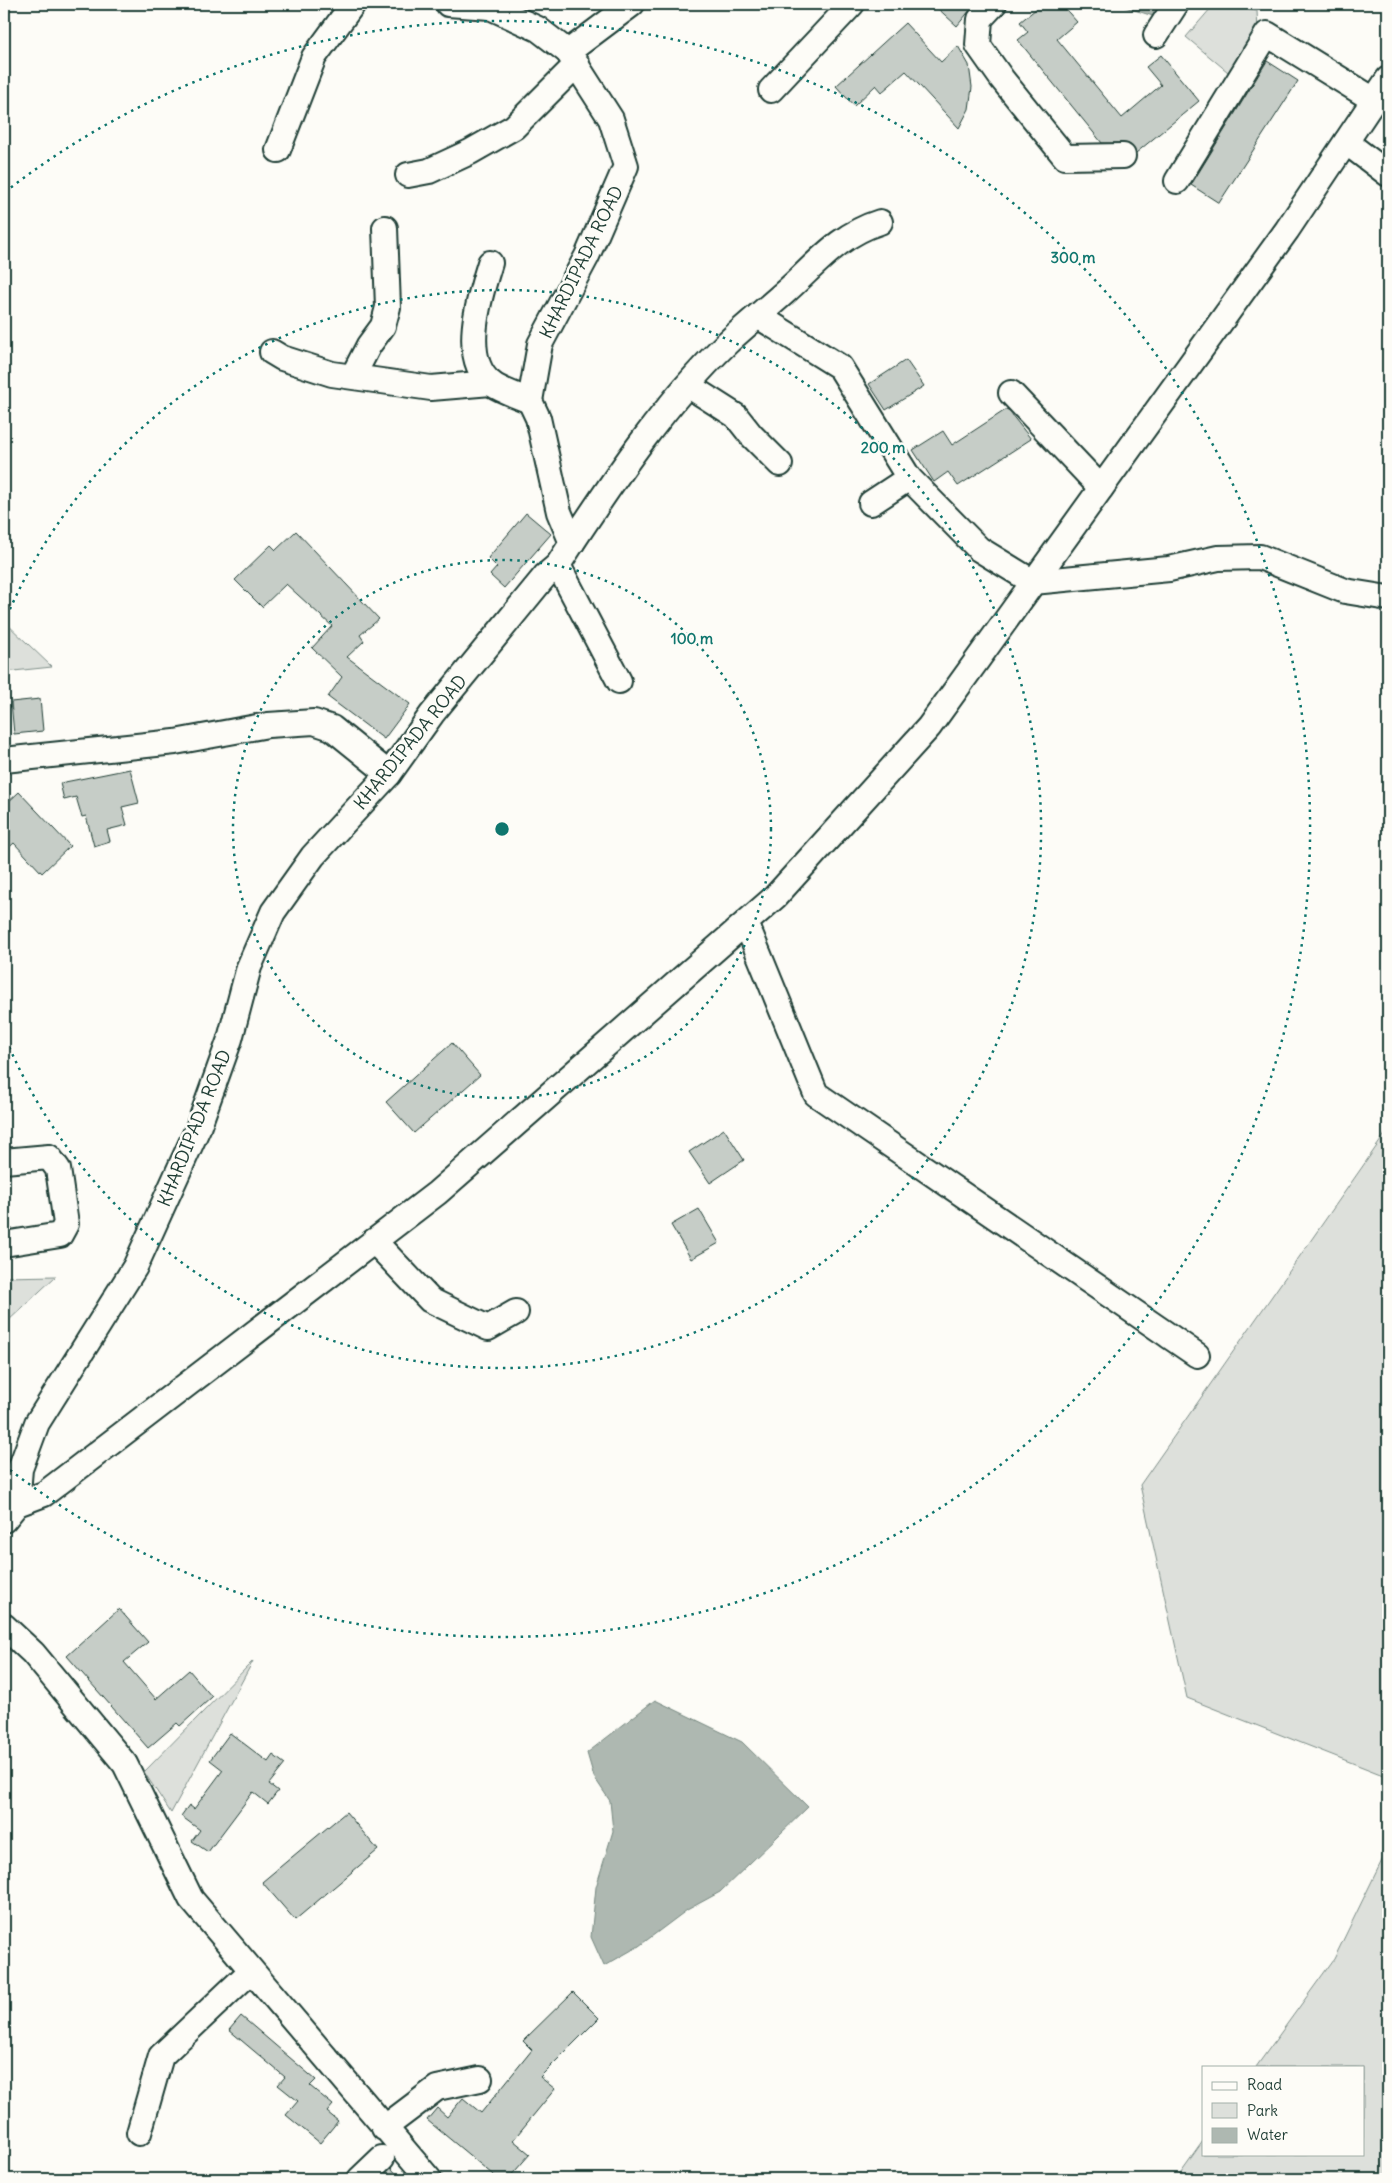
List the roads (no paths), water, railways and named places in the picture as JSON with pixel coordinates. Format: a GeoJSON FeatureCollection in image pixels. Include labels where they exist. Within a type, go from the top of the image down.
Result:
{"type":"FeatureCollection","features":[{"type":"Feature","properties":{"kind":"street"},"geometry":{"type":"LineString","coordinates":[[278,150],[314,57],[353,4]]}},
{"type":"Feature","properties":{"kind":"street"},"geometry":{"type":"LineString","coordinates":[[448,4],[490,7],[538,29],[573,58]]}},
{"type":"Feature","properties":{"kind":"street"},"geometry":{"type":"LineString","coordinates":[[408,175],[429,171],[470,152],[514,127],[573,58],[632,4]]}},
{"type":"Feature","properties":{"kind":"street"},"geometry":{"type":"LineString","coordinates":[[771,90],[852,4]]}},
{"type":"Feature","properties":{"kind":"street"},"geometry":{"type":"LineString","coordinates":[[994,4],[980,19],[978,45],[1049,139],[1065,157],[1123,156]]}},
{"type":"Feature","properties":{"kind":"street"},"geometry":{"type":"LineString","coordinates":[[1156,35],[1176,4]]}},
{"type":"Feature","properties":{"kind":"street"},"geometry":{"type":"LineString","coordinates":[[1177,181],[1267,34],[1374,100]]}},
{"type":"Feature","properties":{"kind":"street","name":"KHARDIPADA ROAD"},"geometry":{"type":"LineString","coordinates":[[530,401],[540,344],[587,256],[626,166],[611,119],[573,58]]}},
{"type":"Feature","properties":{"kind":"street"},"geometry":{"type":"LineString","coordinates":[[10,1512],[44,1494],[437,1193],[775,897],[929,727],[1286,230],[1388,78]]}},
{"type":"Feature","properties":{"kind":"street"},"geometry":{"type":"LineString","coordinates":[[1346,142],[1388,174]]}},
{"type":"Feature","properties":{"kind":"street","name":"KHARDIPADA ROAD"},"geometry":{"type":"LineString","coordinates":[[10,1512],[20,1469],[37,1423],[135,1267],[198,1128],[230,1040],[249,967],[273,912],[313,856],[389,774],[432,714],[545,576],[558,565],[646,436],[689,386],[726,344],[825,254],[859,228],[880,222]]}},
{"type":"Feature","properties":{"kind":"street"},"geometry":{"type":"LineString","coordinates":[[353,376],[369,345],[383,326],[388,307],[385,228]]}},
{"type":"Feature","properties":{"kind":"street"},"geometry":{"type":"LineString","coordinates":[[490,263],[478,310],[474,349],[477,364],[491,383],[530,401],[538,418],[559,512],[572,544]]}},
{"type":"Feature","properties":{"kind":"street"},"geometry":{"type":"LineString","coordinates":[[758,316],[840,367],[909,478],[979,548],[1033,582],[1169,569],[1218,558],[1260,557],[1345,591],[1388,598]]}},
{"type":"Feature","properties":{"kind":"street"},"geometry":{"type":"LineString","coordinates":[[272,352],[282,358],[332,374],[431,388],[491,383]]}},
{"type":"Feature","properties":{"kind":"street"},"geometry":{"type":"LineString","coordinates":[[689,386],[736,416],[751,435],[780,464]]}},
{"type":"Feature","properties":{"kind":"street"},"geometry":{"type":"LineString","coordinates":[[1011,393],[1101,488]]}},
{"type":"Feature","properties":{"kind":"street"},"geometry":{"type":"LineString","coordinates":[[871,502],[909,478]]}},
{"type":"Feature","properties":{"kind":"street"},"geometry":{"type":"LineString","coordinates":[[558,565],[619,681]]}},
{"type":"Feature","properties":{"kind":"street"},"geometry":{"type":"LineString","coordinates":[[4,760],[175,742],[268,726],[314,722],[332,728],[389,774]]}},
{"type":"Feature","properties":{"kind":"street"},"geometry":{"type":"LineString","coordinates":[[746,923],[816,1094],[1197,1355],[1169,1336]]}},
{"type":"Feature","properties":{"kind":"street"},"geometry":{"type":"LineString","coordinates":[[4,1161],[43,1156],[54,1161],[58,1169],[66,1224],[60,1235],[4,1244]]}},
{"type":"Feature","properties":{"kind":"street"},"geometry":{"type":"LineString","coordinates":[[374,1241],[430,1300],[488,1328],[516,1312]]}},
{"type":"Feature","properties":{"kind":"street"},"geometry":{"type":"LineString","coordinates":[[4,1626],[33,1652],[125,1764],[191,1899],[429,2179]]}},
{"type":"Feature","properties":{"kind":"street"},"geometry":{"type":"LineString","coordinates":[[139,2133],[161,2056],[251,1971]]}},
{"type":"Feature","properties":{"kind":"street"},"geometry":{"type":"LineString","coordinates":[[384,2128],[437,2088],[480,2079]]}},
{"type":"Feature","properties":{"kind":"street"},"geometry":{"type":"LineString","coordinates":[[360,2179],[382,2158]]}},
{"type":"Feature","properties":{"kind":"water"},"geometry":{"type":"Polygon","coordinates":[[[1116,4],[1160,4],[1156,17],[1116,4]]]}},
{"type":"Feature","properties":{"kind":"water"},"geometry":{"type":"Polygon","coordinates":[[[655,1700],[742,1742],[808,1807],[720,1892],[687,1910],[639,1946],[604,1966],[591,1937],[596,1887],[613,1831],[610,1801],[594,1777],[587,1753],[655,1700]]]}}]}
